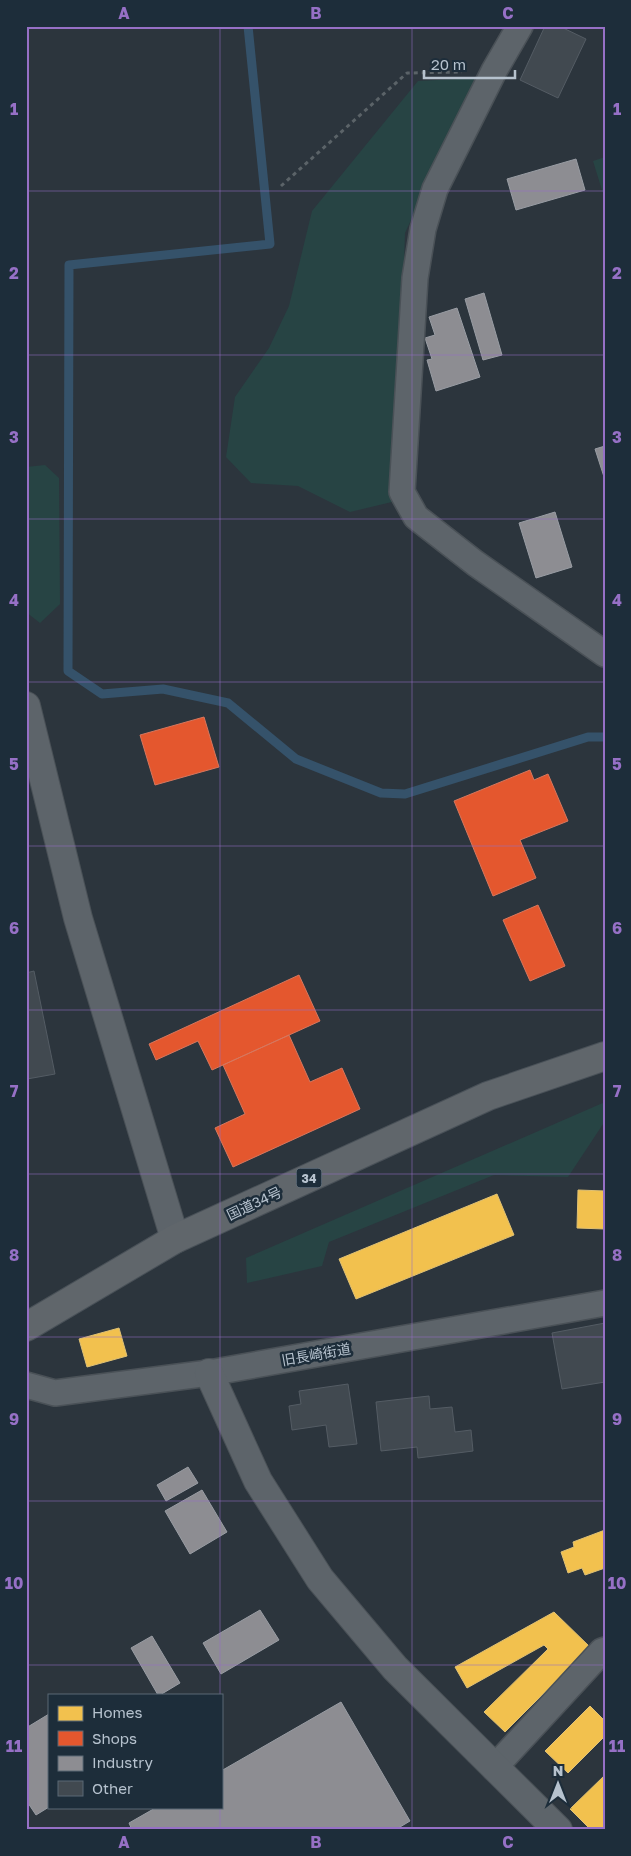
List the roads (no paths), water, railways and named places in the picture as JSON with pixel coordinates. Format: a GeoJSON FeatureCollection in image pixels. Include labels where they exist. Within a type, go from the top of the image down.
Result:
{"type":"FeatureCollection","features":[{"type":"Feature","properties":{"kind":"highway","name":"国道34号"},"geometry":{"type":"LineString","coordinates":[[26,1327],[175,1239],[488,1096],[605,1056]]}},
{"type":"Feature","properties":{"kind":"street"},"geometry":{"type":"LineString","coordinates":[[520,26],[494,71],[435,189],[423,229],[416,278],[402,492],[416,517],[475,563],[605,654]]}},
{"type":"Feature","properties":{"kind":"street"},"geometry":{"type":"LineString","coordinates":[[26,706],[78,918],[175,1239]]}},
{"type":"Feature","properties":{"kind":"street","name":"旧長崎街道"},"geometry":{"type":"LineString","coordinates":[[26,1385],[54,1393],[209,1373],[605,1303]]}},
{"type":"Feature","properties":{"kind":"street"},"geometry":{"type":"LineString","coordinates":[[209,1373],[258,1481],[320,1579],[395,1668],[494,1768],[548,1826]]}},
{"type":"Feature","properties":{"kind":"street"},"geometry":{"type":"LineString","coordinates":[[494,1768],[605,1650]]}},
{"type":"Feature","properties":{"kind":"waterway"},"geometry":{"type":"LineString","coordinates":[[248,26],[270,244],[69,265],[68,671],[102,694],[163,689],[228,703],[296,759],[381,793],[405,794],[588,737],[605,737]]}}]}
